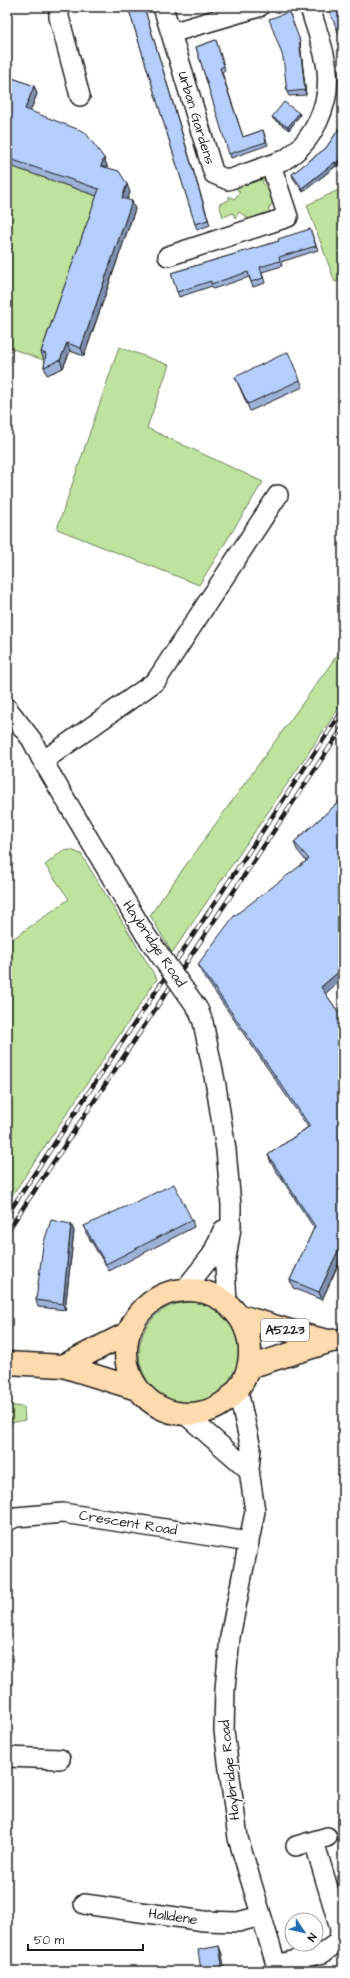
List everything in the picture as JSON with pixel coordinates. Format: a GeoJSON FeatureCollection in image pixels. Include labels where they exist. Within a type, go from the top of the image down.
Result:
{"type":"FeatureCollection","features":[{"type":"Feature","properties":{"kind":"main road"},"geometry":{"type":"LineString","coordinates":[[185,1289],[207,1292],[233,1310],[250,1341],[249,1367],[238,1391],[223,1404],[205,1413],[186,1415],[168,1412],[149,1402],[136,1389],[128,1372],[125,1352],[128,1333],[141,1310],[164,1294],[185,1289]]}},
{"type":"Feature","properties":{"kind":"main road","name":"A5223"},"geometry":{"type":"LineString","coordinates":[[233,1310],[298,1335],[337,1340]]}},
{"type":"Feature","properties":{"kind":"main road"},"geometry":{"type":"LineString","coordinates":[[63,1366],[128,1333]]}},
{"type":"Feature","properties":{"kind":"main road","name":"A5223"},"geometry":{"type":"LineString","coordinates":[[249,1367],[337,1340]]}},
{"type":"Feature","properties":{"kind":"main road"},"geometry":{"type":"LineString","coordinates":[[7,1362],[63,1366],[136,1389]]}},
{"type":"Feature","properties":{"kind":"street"},"geometry":{"type":"LineString","coordinates":[[59,7],[59,17],[80,96]]}},
{"type":"Feature","properties":{"kind":"street","name":"Urban Gardens"},"geometry":{"type":"LineString","coordinates":[[164,7],[170,33],[214,174],[228,180],[271,165],[293,155],[306,141],[321,114],[325,98],[327,69],[310,7]]}},
{"type":"Feature","properties":{"kind":"street"},"geometry":{"type":"LineString","coordinates":[[170,33],[259,7]]}},
{"type":"Feature","properties":{"kind":"street"},"geometry":{"type":"LineString","coordinates":[[168,256],[288,217],[271,165]]}},
{"type":"Feature","properties":{"kind":"street"},"geometry":{"type":"LineString","coordinates":[[42,759],[156,681],[278,495]]}},
{"type":"Feature","properties":{"kind":"street","name":"Haybridge Road"},"geometry":{"type":"LineString","coordinates":[[9,711],[32,740],[145,934],[198,1009],[203,1022],[221,1116],[231,1205],[231,1228],[224,1264],[233,1310]]}},
{"type":"Feature","properties":{"kind":"street"},"geometry":{"type":"LineString","coordinates":[[185,1289],[212,1255],[231,1205]]}},
{"type":"Feature","properties":{"kind":"street","name":"Haybridge Road"},"geometry":{"type":"LineString","coordinates":[[238,1391],[251,1448],[249,1470],[255,1511],[230,1637],[225,1689],[224,1731],[238,1838],[277,1968]]}},
{"type":"Feature","properties":{"kind":"street"},"geometry":{"type":"LineString","coordinates":[[186,1415],[249,1470]]}},
{"type":"Feature","properties":{"kind":"street","name":"Crescent Road"},"geometry":{"type":"LineString","coordinates":[[7,1521],[16,1517],[63,1513],[249,1542]]}},
{"type":"Feature","properties":{"kind":"street"},"geometry":{"type":"LineString","coordinates":[[7,1757],[60,1759]]}},
{"type":"Feature","properties":{"kind":"street"},"geometry":{"type":"LineString","coordinates":[[277,1968],[323,1953],[339,1941],[340,1929],[312,1841]]}},
{"type":"Feature","properties":{"kind":"street","name":"Halldene"},"geometry":{"type":"LineString","coordinates":[[84,1904],[204,1921],[238,1922],[261,1916]]}},
{"type":"Feature","properties":{"kind":"green space"},"geometry":{"type":"Polygon","coordinates":[[[7,83],[28,117],[88,140],[107,166],[104,174],[130,192],[125,206],[135,209],[84,356],[70,351],[63,368],[52,373],[49,362],[7,347],[7,83]]]}},
{"type":"Feature","properties":{"kind":"green space"},"geometry":{"type":"Polygon","coordinates":[[[266,177],[262,183],[270,189],[274,200],[268,210],[275,214],[245,223],[248,218],[239,212],[235,218],[233,213],[223,217],[219,204],[229,200],[229,196],[234,199],[240,192],[234,187],[266,177]]]}},
{"type":"Feature","properties":{"kind":"green space"},"geometry":{"type":"Polygon","coordinates":[[[343,188],[343,279],[335,282],[307,205],[343,188]]]}},
{"type":"Feature","properties":{"kind":"green space"},"geometry":{"type":"Polygon","coordinates":[[[119,347],[169,365],[147,428],[263,482],[199,585],[57,529],[119,347]]]}},
{"type":"Feature","properties":{"kind":"green space"},"geometry":{"type":"Polygon","coordinates":[[[343,647],[343,702],[172,953],[150,915],[343,647]]]}},
{"type":"Feature","properties":{"kind":"green space"},"geometry":{"type":"Polygon","coordinates":[[[71,850],[81,854],[157,979],[7,1203],[7,943],[69,899],[45,865],[62,851],[71,850]]]}},
{"type":"Feature","properties":{"kind":"green space"},"geometry":{"type":"Polygon","coordinates":[[[190,1302],[210,1306],[218,1310],[226,1317],[233,1325],[237,1333],[241,1353],[237,1373],[233,1381],[226,1389],[218,1396],[210,1400],[190,1404],[170,1400],[162,1396],[154,1389],[147,1381],[143,1373],[139,1353],[143,1333],[147,1325],[154,1317],[162,1310],[170,1306],[190,1302]]]}},
{"type":"Feature","properties":{"kind":"green space"},"geometry":{"type":"Polygon","coordinates":[[[7,1405],[24,1407],[25,1420],[7,1424],[7,1405]]]}},
{"type":"Feature","properties":{"kind":"building"},"geometry":{"type":"Polygon","coordinates":[[[128,7],[144,7],[208,220],[195,224],[128,7]]]}},
{"type":"Feature","properties":{"kind":"building"},"geometry":{"type":"Polygon","coordinates":[[[343,7],[343,41],[328,8],[343,7]]]}},
{"type":"Feature","properties":{"kind":"building"},"geometry":{"type":"Polygon","coordinates":[[[289,12],[299,38],[305,90],[287,92],[283,57],[269,19],[289,12]]]}},
{"type":"Feature","properties":{"kind":"building"},"geometry":{"type":"Polygon","coordinates":[[[216,40],[224,66],[220,68],[243,137],[263,130],[266,142],[229,154],[196,47],[216,40]]]}},
{"type":"Feature","properties":{"kind":"building"},"geometry":{"type":"Polygon","coordinates":[[[7,76],[34,86],[25,109],[85,132],[104,158],[101,166],[119,171],[127,184],[122,198],[132,201],[81,348],[67,343],[60,360],[44,367],[46,354],[41,352],[99,189],[7,158],[7,76]]]}},
{"type":"Feature","properties":{"kind":"building"},"geometry":{"type":"Polygon","coordinates":[[[284,102],[299,113],[288,127],[272,117],[284,102]]]}},
{"type":"Feature","properties":{"kind":"building"},"geometry":{"type":"Polygon","coordinates":[[[343,123],[343,153],[337,163],[335,162],[302,188],[292,174],[326,148],[343,123]]]}},
{"type":"Feature","properties":{"kind":"building"},"geometry":{"type":"Polygon","coordinates":[[[310,229],[316,246],[279,257],[280,261],[260,267],[263,278],[251,282],[248,272],[211,284],[211,281],[177,292],[171,273],[279,241],[278,239],[310,229]]]}},
{"type":"Feature","properties":{"kind":"building"},"geometry":{"type":"Polygon","coordinates":[[[288,352],[300,380],[248,404],[235,377],[288,352]]]}},
{"type":"Feature","properties":{"kind":"building"},"geometry":{"type":"Polygon","coordinates":[[[342,799],[343,968],[321,987],[343,1019],[343,1240],[319,1292],[290,1280],[315,1226],[268,1155],[310,1126],[198,964],[234,916],[309,859],[294,842],[342,799]]]}},
{"type":"Feature","properties":{"kind":"building"},"geometry":{"type":"Polygon","coordinates":[[[174,1184],[192,1220],[106,1264],[84,1226],[174,1184]]]}},
{"type":"Feature","properties":{"kind":"building"},"geometry":{"type":"Polygon","coordinates":[[[51,1220],[71,1224],[63,1304],[36,1300],[43,1245],[51,1220]]]}},
{"type":"Feature","properties":{"kind":"building"},"geometry":{"type":"Polygon","coordinates":[[[219,1946],[223,1971],[201,1971],[198,1950],[219,1946]]]}},
{"type":"Feature","properties":{"kind":"railway"},"geometry":{"type":"LineString","coordinates":[[7,1215],[343,710]]}},
{"type":"Feature","properties":{"kind":"railway"},"geometry":{"type":"LineString","coordinates":[[7,1232],[343,727]]}}]}
